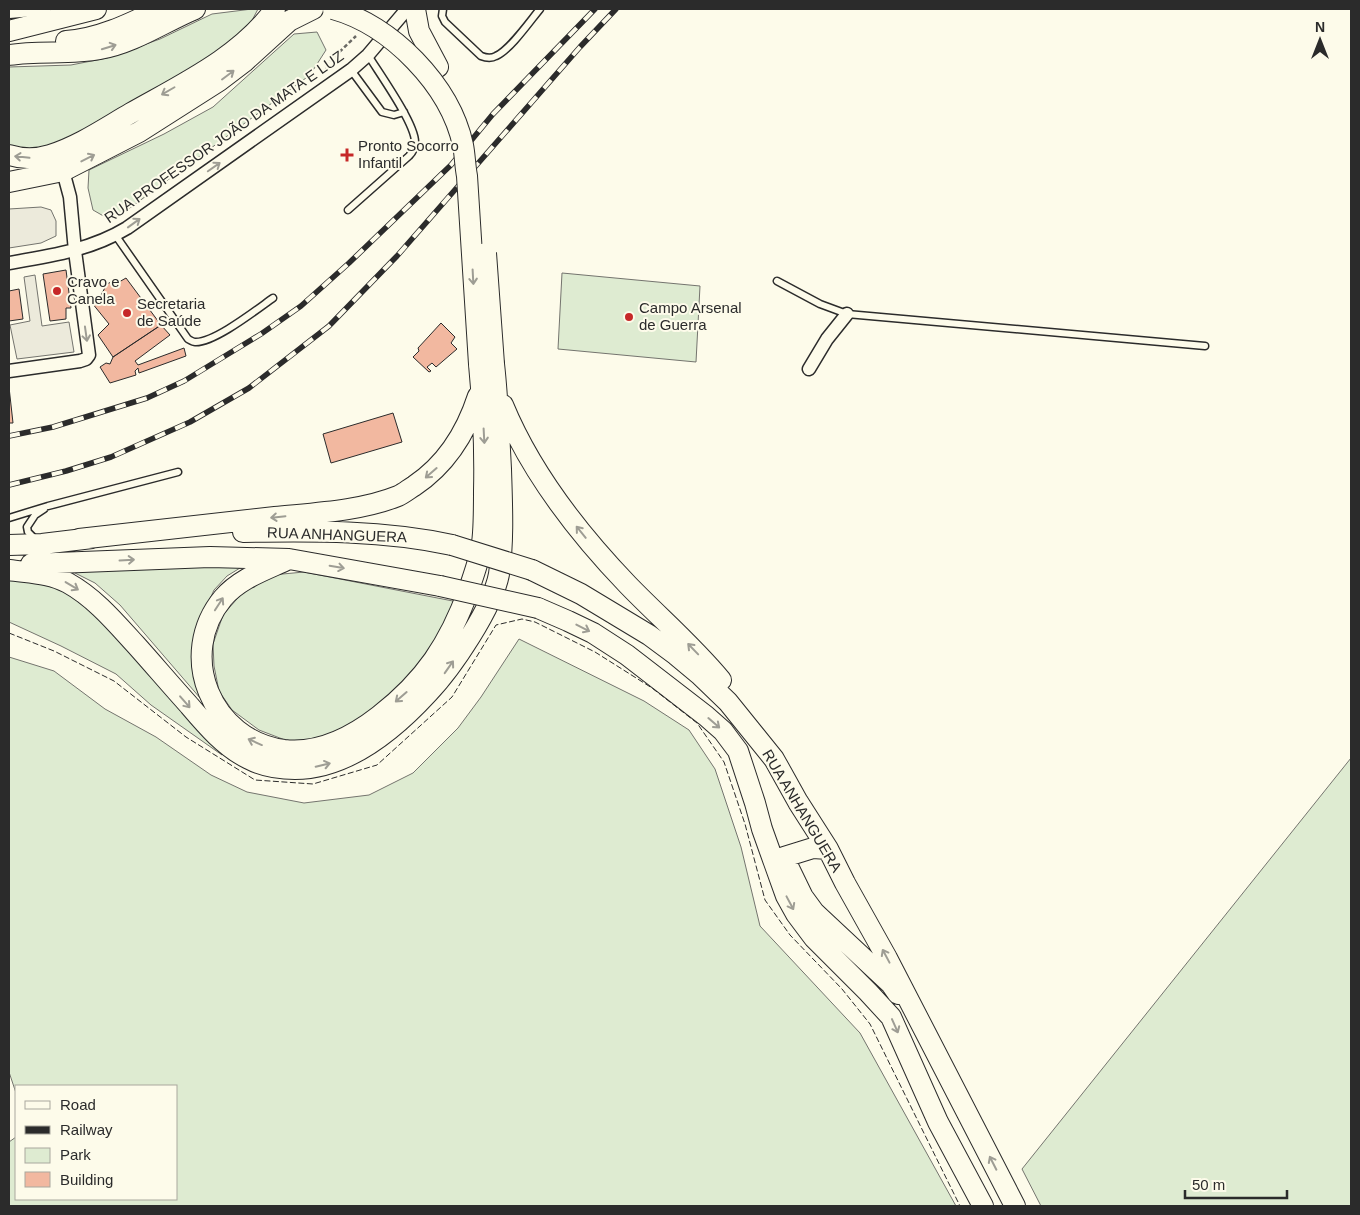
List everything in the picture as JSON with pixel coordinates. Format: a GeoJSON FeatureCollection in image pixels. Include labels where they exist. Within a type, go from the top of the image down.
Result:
{"type":"FeatureCollection","features":[{"type":"Feature","properties":{"kind":"main road"},"geometry":{"type":"LineString","coordinates":[[9,42],[80,40],[114,29],[160,9]]}},
{"type":"Feature","properties":{"kind":"main road"},"geometry":{"type":"LineString","coordinates":[[9,55],[75,53],[103,49],[130,40],[195,9]]}},
{"type":"Feature","properties":{"kind":"main road"},"geometry":{"type":"LineString","coordinates":[[9,155],[34,158],[49,156],[75,145],[220,60],[252,34],[288,13],[313,9]]}},
{"type":"Feature","properties":{"kind":"main road"},"geometry":{"type":"LineString","coordinates":[[9,570],[54,577],[67,582],[86,595],[121,628],[206,725],[227,745],[247,758],[263,765],[277,768],[304,769],[331,764],[357,752],[409,714],[438,684],[460,653],[487,607],[499,575],[502,537],[502,494],[463,145],[449,108],[430,78],[378,29],[350,14],[333,9]]}},
{"type":"Feature","properties":{"kind":"main road"},"geometry":{"type":"LineString","coordinates":[[365,9],[394,26],[438,67]]}},
{"type":"Feature","properties":{"kind":"main road"},"geometry":{"type":"LineString","coordinates":[[415,9],[419,31],[438,67],[458,98],[468,119],[475,144],[479,169],[486,364]]}},
{"type":"Feature","properties":{"kind":"main road"},"geometry":{"type":"LineString","coordinates":[[9,31],[90,10]]}},
{"type":"Feature","properties":{"kind":"main road"},"geometry":{"type":"LineString","coordinates":[[9,182],[63,170],[139,132],[184,105],[244,62],[288,13]]}},
{"type":"Feature","properties":{"kind":"main road"},"geometry":{"type":"LineString","coordinates":[[79,539],[318,512],[370,505],[399,496],[424,479],[441,464],[457,444],[489,390]]}},
{"type":"Feature","properties":{"kind":"main road"},"geometry":{"type":"LineString","coordinates":[[289,559],[249,577],[231,590],[222,600],[211,619],[203,640],[202,668],[208,693],[224,718],[236,730],[252,741],[267,746],[297,751],[334,744],[372,721],[420,679],[438,654],[458,620],[476,568],[483,534],[485,446],[489,390]]}},
{"type":"Feature","properties":{"kind":"main road"},"geometry":{"type":"LineString","coordinates":[[489,390],[522,447],[562,507],[596,550],[675,630],[732,693],[774,759]]}},
{"type":"Feature","properties":{"kind":"main road","name":"RUA ANHANGUERA"},"geometry":{"type":"LineString","coordinates":[[9,545],[42,544],[79,539],[200,533],[306,531],[374,533],[418,538],[452,545],[532,570],[581,594],[649,635],[700,675],[728,702],[774,759],[798,802],[828,849],[887,958],[1015,1206]]}},
{"type":"Feature","properties":{"kind":"main road","name":"RUA ANHANGUERA"},"geometry":{"type":"LineString","coordinates":[[9,565],[210,557],[289,559],[440,586],[538,608],[568,621],[609,643],[688,701],[723,731],[738,751],[778,877],[786,896],[804,926],[891,1018],[938,1122],[983,1206]]}},
{"type":"Feature","properties":{"kind":"main road"},"geometry":{"type":"LineString","coordinates":[[751,731],[750,751],[762,782],[784,857],[795,882],[814,912],[891,984],[927,1037]]}},
{"type":"Feature","properties":{"kind":"main road"},"geometry":{"type":"LineString","coordinates":[[784,857],[813,848],[828,849]]}},
{"type":"Feature","properties":{"kind":"main road"},"geometry":{"type":"LineString","coordinates":[[778,877],[784,857]]}},
{"type":"Feature","properties":{"kind":"street"},"geometry":{"type":"LineString","coordinates":[[9,12],[45,9]]}},
{"type":"Feature","properties":{"kind":"street","name":"RUA PROFESSOR JOÃO DA MATA E LUZ"},"geometry":{"type":"LineString","coordinates":[[9,263],[75,252],[116,236],[351,70],[368,55],[407,9]]}},
{"type":"Feature","properties":{"kind":"street"},"geometry":{"type":"LineString","coordinates":[[9,371],[80,361],[86,359],[89,355],[75,252],[70,198],[63,170]]}},
{"type":"Feature","properties":{"kind":"street"},"geometry":{"type":"LineString","coordinates":[[809,369],[827,339],[847,314]]}},
{"type":"Feature","properties":{"kind":"lane"},"geometry":{"type":"LineString","coordinates":[[443,9],[442,16],[445,22],[481,56],[486,58],[497,56],[506,48],[538,9]]}},
{"type":"Feature","properties":{"kind":"lane"},"geometry":{"type":"LineString","coordinates":[[348,210],[414,150],[416,141],[404,112],[368,55]]}},
{"type":"Feature","properties":{"kind":"lane"},"geometry":{"type":"LineString","coordinates":[[351,70],[382,112],[394,115],[404,112]]}},
{"type":"Feature","properties":{"kind":"lane"},"geometry":{"type":"LineString","coordinates":[[116,236],[188,339],[194,342],[219,334],[273,298]]}},
{"type":"Feature","properties":{"kind":"lane"},"geometry":{"type":"LineString","coordinates":[[777,281],[820,304],[847,314],[1204,346]]}},
{"type":"Feature","properties":{"kind":"lane"},"geometry":{"type":"LineString","coordinates":[[9,518],[178,472]]}},
{"type":"Feature","properties":{"kind":"lane"},"geometry":{"type":"LineString","coordinates":[[42,544],[32,538],[26,528],[35,515],[48,506]]}},
{"type":"Feature","properties":{"kind":"path"},"geometry":{"type":"LineString","coordinates":[[335,80],[324,66],[362,31]]}},
{"type":"Feature","properties":{"kind":"green space"},"geometry":{"type":"Polygon","coordinates":[[[258,9],[247,30],[203,66],[74,138],[36,152],[9,149],[9,67],[71,65],[107,58],[160,39],[212,14],[258,9]]]}},
{"type":"Feature","properties":{"kind":"green space"},"geometry":{"type":"Polygon","coordinates":[[[317,32],[326,50],[310,75],[119,216],[107,218],[93,210],[88,188],[89,170],[164,134],[213,107],[294,34],[317,32]]]}},
{"type":"Feature","properties":{"kind":"green space","name":"Campo Arsenal de Guerra"},"geometry":{"type":"Polygon","coordinates":[[[562,273],[700,286],[696,362],[558,349],[562,273]]]}},
{"type":"Feature","properties":{"kind":"green space"},"geometry":{"type":"Polygon","coordinates":[[[235,564],[252,565],[240,568],[227,576],[214,590],[200,621],[213,713],[120,605],[95,583],[73,572],[235,564]]]}},
{"type":"Feature","properties":{"kind":"green space"},"geometry":{"type":"Polygon","coordinates":[[[304,572],[458,602],[413,677],[350,728],[306,743],[285,740],[259,730],[232,710],[219,691],[214,666],[213,644],[223,615],[243,592],[272,575],[304,572]]]}},
{"type":"Feature","properties":{"kind":"green space"},"geometry":{"type":"Polygon","coordinates":[[[9,577],[30,577],[81,598],[222,755],[151,705],[116,674],[9,622],[9,577]]]}},
{"type":"Feature","properties":{"kind":"green space"},"geometry":{"type":"Polygon","coordinates":[[[519,639],[644,701],[689,730],[715,769],[741,847],[760,926],[860,1033],[956,1206],[9,1206],[9,1142],[15,1138],[15,1200],[178,1200],[178,1085],[15,1085],[15,1090],[9,1072],[9,657],[54,671],[105,709],[156,737],[211,775],[247,792],[304,803],[369,795],[413,773],[458,728],[519,639]]]}},
{"type":"Feature","properties":{"kind":"green space"},"geometry":{"type":"Polygon","coordinates":[[[1351,758],[1351,1206],[1041,1206],[1022,1169],[1351,758]]]}},
{"type":"Feature","properties":{"kind":"shaded area"},"geometry":{"type":"Polygon","coordinates":[[[41,207],[51,210],[56,221],[56,236],[41,243],[9,248],[9,209],[41,207]]]}},
{"type":"Feature","properties":{"kind":"shaded area"},"geometry":{"type":"Polygon","coordinates":[[[35,275],[42,326],[69,322],[74,352],[17,359],[10,325],[30,321],[24,277],[35,275]]]}},
{"type":"Feature","properties":{"kind":"building","name":"Cravo e Canela"},"geometry":{"type":"Polygon","coordinates":[[[66,270],[71,308],[66,308],[66,319],[50,321],[43,274],[66,270]]]}},
{"type":"Feature","properties":{"kind":"building","name":"Secretaria de Saúde"},"geometry":{"type":"Polygon","coordinates":[[[126,278],[161,325],[113,357],[98,335],[109,324],[92,303],[101,295],[107,284],[113,281],[119,282],[126,278]]]}},
{"type":"Feature","properties":{"kind":"building"},"geometry":{"type":"Polygon","coordinates":[[[19,289],[23,319],[9,321],[9,291],[19,289]]]}},
{"type":"Feature","properties":{"kind":"building"},"geometry":{"type":"Polygon","coordinates":[[[441,323],[455,337],[451,343],[457,349],[436,367],[432,363],[427,367],[431,371],[429,372],[413,357],[419,351],[418,348],[441,323]]]}},
{"type":"Feature","properties":{"kind":"building"},"geometry":{"type":"Polygon","coordinates":[[[161,325],[170,335],[135,361],[138,365],[184,348],[186,356],[139,373],[138,368],[135,371],[136,375],[110,383],[100,367],[106,363],[110,364],[113,357],[161,325]]]}},
{"type":"Feature","properties":{"kind":"building"},"geometry":{"type":"Polygon","coordinates":[[[9,387],[13,423],[9,423],[9,387]]]}},
{"type":"Feature","properties":{"kind":"building"},"geometry":{"type":"Polygon","coordinates":[[[393,413],[402,442],[331,463],[323,434],[393,413]]]}},
{"type":"Feature","properties":{"kind":"railway"},"geometry":{"type":"LineString","coordinates":[[9,436],[53,427],[147,398],[184,381],[261,334],[301,306],[349,263],[451,165],[493,114],[595,9]]}},
{"type":"Feature","properties":{"kind":"railway"},"geometry":{"type":"LineString","coordinates":[[9,485],[66,471],[111,457],[190,422],[249,388],[329,326],[397,256],[580,47],[616,9]]}},
{"type":"Feature","properties":{"kind":"fence"},"geometry":{"type":"LineString","coordinates":[[9,633],[54,651],[114,681],[186,737],[255,780],[313,784],[377,765],[452,697],[496,625],[522,619],[535,622],[595,652],[652,688],[697,723],[724,762],[745,824],[765,900],[790,935],[842,989],[870,1024],[960,1206]]}},
{"type":"Feature","properties":{"kind":"place","name":"Pronto Socorro Infantil"},"geometry":{"type":"Point","coordinates":[347,155]}},
{"type":"Feature","properties":{"kind":"place","name":"Cravo e Canela"},"geometry":{"type":"Point","coordinates":[57,291]}},
{"type":"Feature","properties":{"kind":"place","name":"Secretaria de Saúde"},"geometry":{"type":"Point","coordinates":[127,313]}},
{"type":"Feature","properties":{"kind":"place","name":"Campo Arsenal de Guerra"},"geometry":{"type":"Point","coordinates":[629,317]}}]}
